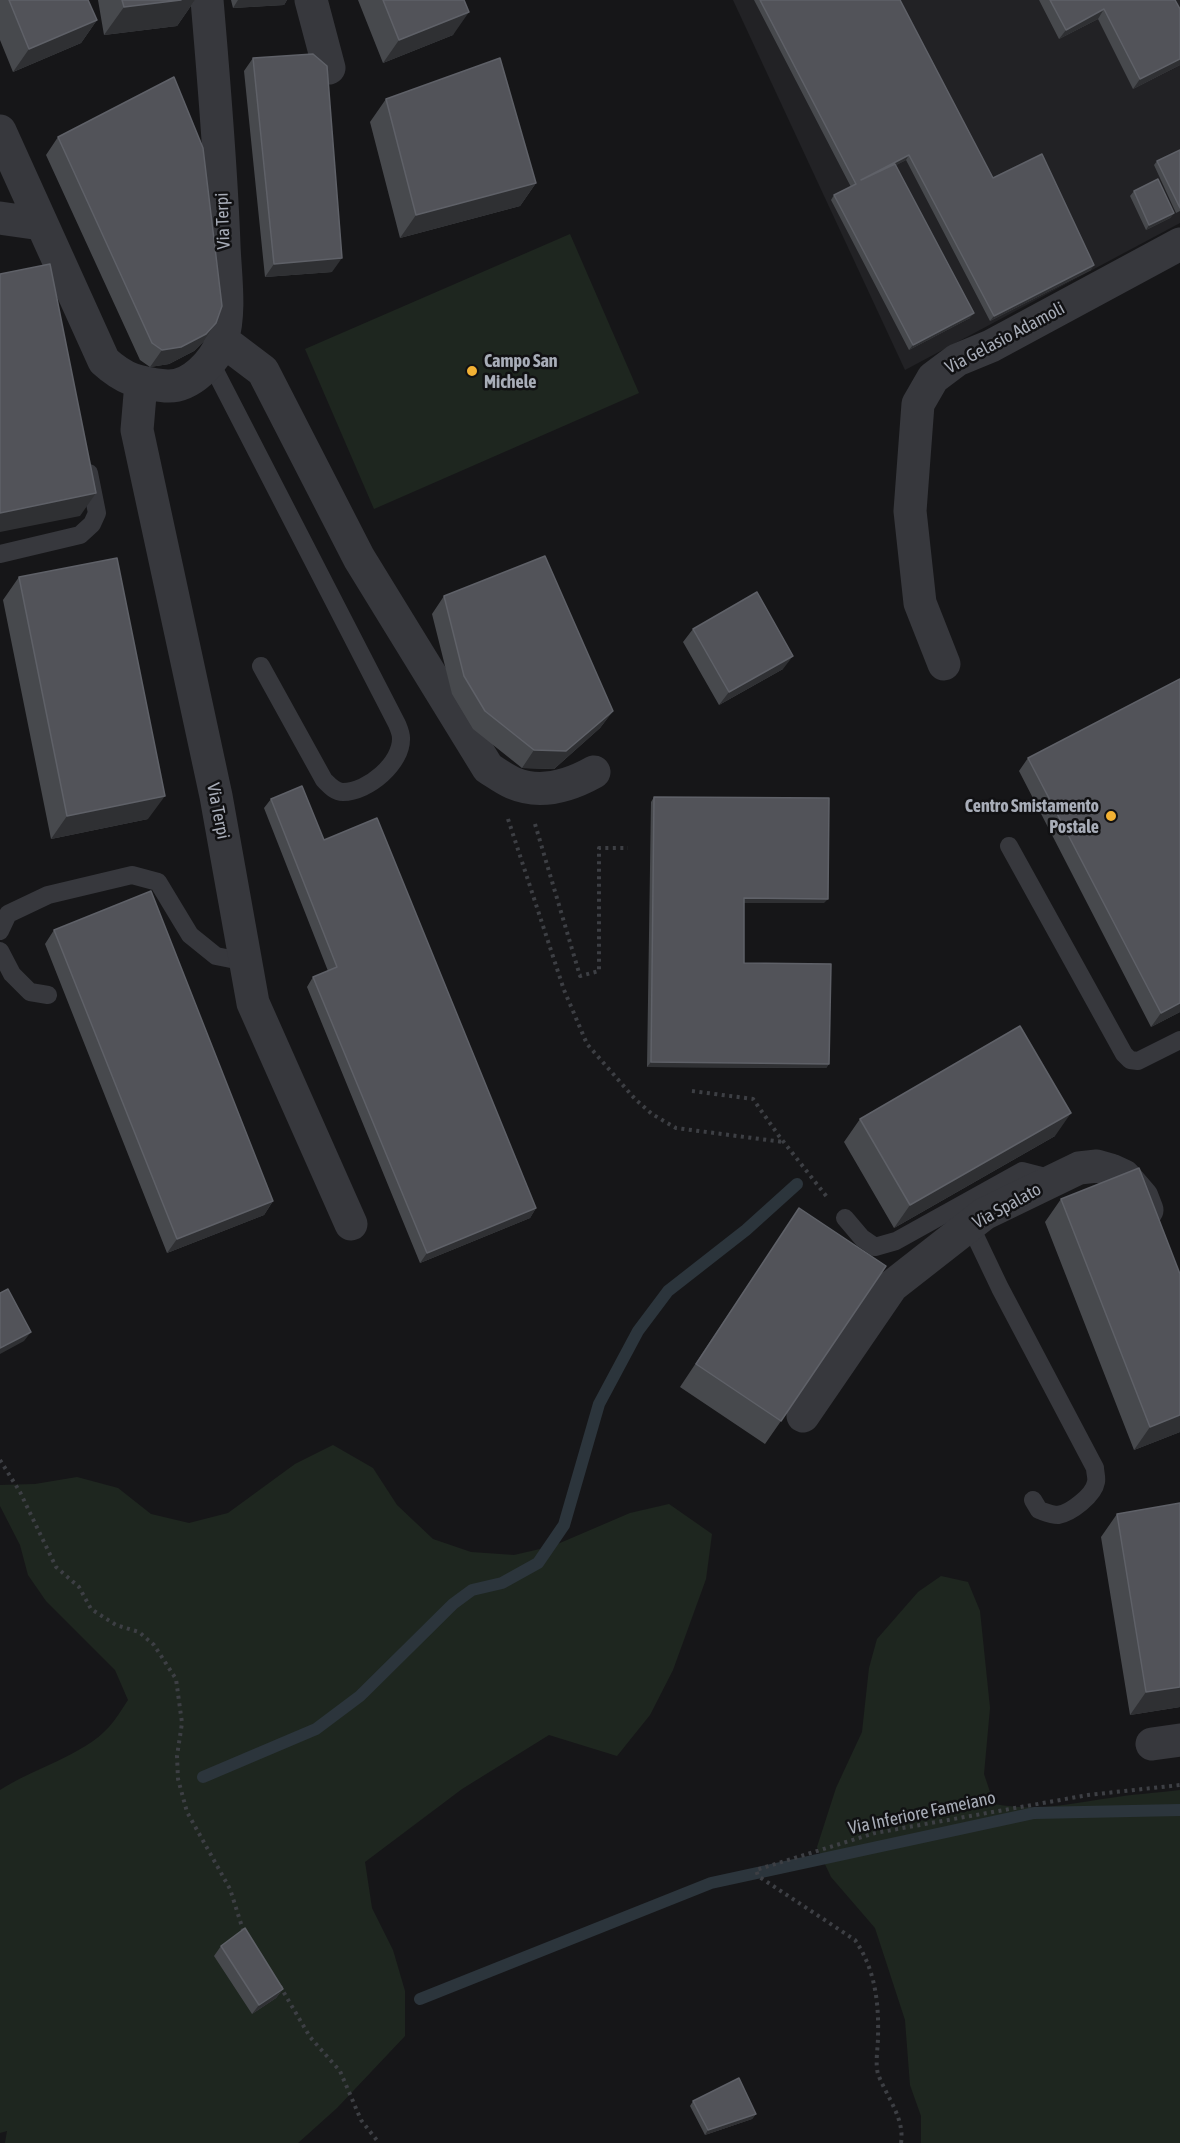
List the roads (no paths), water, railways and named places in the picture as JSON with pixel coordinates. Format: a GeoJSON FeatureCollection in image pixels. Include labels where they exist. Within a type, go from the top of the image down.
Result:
{"type":"FeatureCollection","features":[{"type":"Feature","properties":{"kind":"street","name":"Via Terpi"},"geometry":{"type":"LineString","coordinates":[[207,0],[220,146],[227,307],[216,350]]}},
{"type":"Feature","properties":{"kind":"street"},"geometry":{"type":"LineString","coordinates":[[311,0],[329,68]]}},
{"type":"Feature","properties":{"kind":"street"},"geometry":{"type":"LineString","coordinates":[[0,130],[104,362],[119,375],[141,384],[173,387],[193,378],[216,350],[263,371],[359,558],[501,776],[534,788],[557,788],[577,782],[594,772]]}},
{"type":"Feature","properties":{"kind":"street"},"geometry":{"type":"LineString","coordinates":[[0,218],[41,224]]}},
{"type":"Feature","properties":{"kind":"street","name":"Via Gelasio Adamoli"},"geometry":{"type":"LineString","coordinates":[[944,664],[920,603],[910,511],[918,404],[923,395],[933,378],[957,360],[991,346],[1180,244]]}},
{"type":"Feature","properties":{"kind":"street","name":"Via Terpi"},"geometry":{"type":"LineString","coordinates":[[141,384],[137,430],[216,796],[253,1002],[351,1224]]}},
{"type":"Feature","properties":{"kind":"street","name":"Via Spalato"},"geometry":{"type":"LineString","coordinates":[[803,1416],[892,1286],[984,1214],[1079,1168],[1097,1166],[1124,1176],[1142,1197],[1159,1241]]}},
{"type":"Feature","properties":{"kind":"lane"},"geometry":{"type":"LineString","coordinates":[[216,350],[397,724],[402,736],[394,762],[372,783],[343,792],[332,788],[324,780],[261,666]]}},
{"type":"Feature","properties":{"kind":"lane"},"geometry":{"type":"LineString","coordinates":[[0,554],[80,535],[92,524],[97,513],[85,455]]}},
{"type":"Feature","properties":{"kind":"lane"},"geometry":{"type":"LineString","coordinates":[[1009,846],[1124,1054],[1138,1061],[1180,1040]]}},
{"type":"Feature","properties":{"kind":"lane"},"geometry":{"type":"LineString","coordinates":[[0,932],[8,914],[48,895],[132,875],[158,882],[190,934],[216,956],[246,962]]}},
{"type":"Feature","properties":{"kind":"lane"},"geometry":{"type":"LineString","coordinates":[[0,951],[12,974],[30,992],[48,995]]}},
{"type":"Feature","properties":{"kind":"lane"},"geometry":{"type":"LineString","coordinates":[[845,1218],[862,1238],[875,1247],[896,1241],[1022,1171],[1055,1180]]}},
{"type":"Feature","properties":{"kind":"lane"},"geometry":{"type":"LineString","coordinates":[[970,1225],[1000,1288],[1095,1468],[1096,1483],[1088,1496],[1071,1509],[1059,1515],[1050,1514],[1039,1510],[1033,1500]]}},
{"type":"Feature","properties":{"kind":"waterway"},"geometry":{"type":"LineString","coordinates":[[203,1777],[316,1729],[360,1696],[453,1604],[472,1590],[502,1583],[538,1563],[564,1525],[599,1404],[638,1331],[668,1291],[746,1230],[797,1184]]}},
{"type":"Feature","properties":{"kind":"waterway"},"geometry":{"type":"LineString","coordinates":[[420,1999],[711,1883],[1034,1813],[1180,1810]]}},
{"type":"Feature","properties":{"kind":"place","name":"Campo San Michele"},"geometry":{"type":"Point","coordinates":[472,371]}},
{"type":"Feature","properties":{"kind":"place","name":"Centro Smistamento Postale"},"geometry":{"type":"Point","coordinates":[1111,816]}}]}
